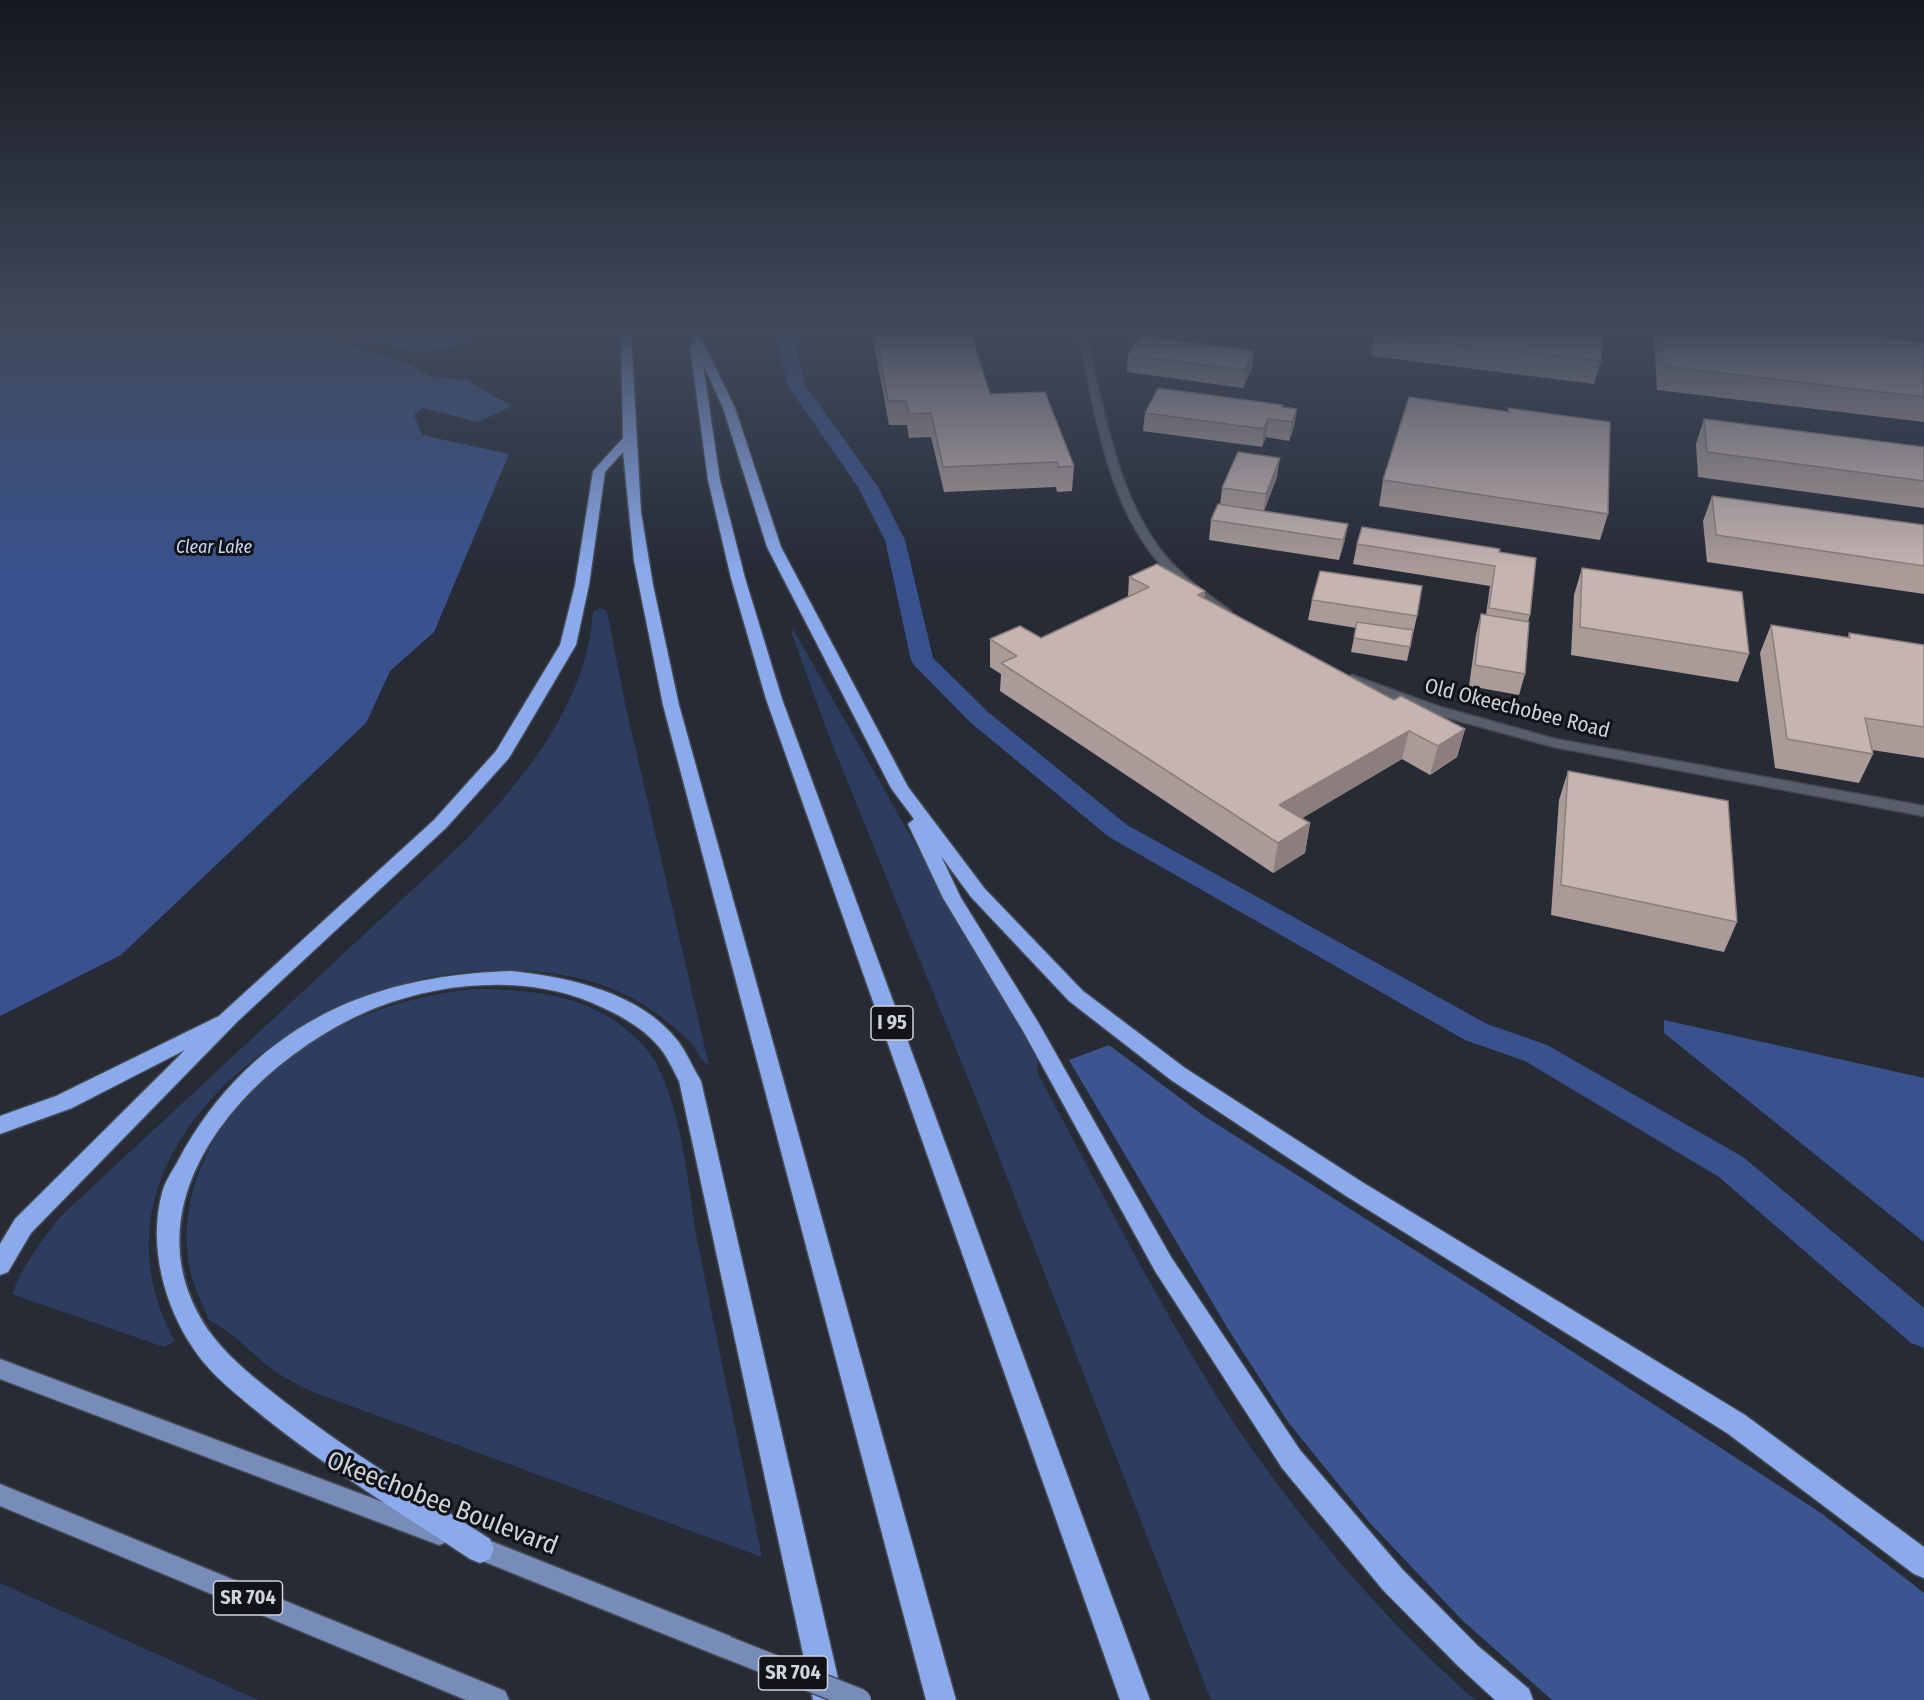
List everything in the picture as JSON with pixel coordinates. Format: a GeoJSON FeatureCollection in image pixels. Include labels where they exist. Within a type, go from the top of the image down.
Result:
{"type":"FeatureCollection","features":[{"type":"Feature","properties":{"kind":"highway"},"geometry":{"type":"LineString","coordinates":[[627,412],[634,513],[645,582],[683,756],[941,1700]]}},
{"type":"Feature","properties":{"kind":"highway","name":"I 95"},"geometry":{"type":"LineString","coordinates":[[705,412],[714,480],[741,588],[774,699],[1135,1700]]}},
{"type":"Feature","properties":{"kind":"highway"},"geometry":{"type":"LineString","coordinates":[[730,412],[774,547],[900,788],[952,898],[1031,1027],[1162,1264],[1291,1459],[1393,1580],[1467,1656],[1518,1700]]}},
{"type":"Feature","properties":{"kind":"highway"},"geometry":{"type":"LineString","coordinates":[[0,1265],[23,1226],[231,1016],[440,824],[503,754],[568,645],[582,585],[599,471],[628,439]]}},
{"type":"Feature","properties":{"kind":"highway"},"geometry":{"type":"LineString","coordinates":[[900,788],[978,893],[1076,996],[1178,1074],[1354,1189],[1736,1424],[1924,1564]]}},
{"type":"Feature","properties":{"kind":"highway"},"geometry":{"type":"LineString","coordinates":[[480,1549],[301,1431],[233,1375],[198,1335],[179,1298],[169,1257],[174,1194],[199,1138],[238,1087],[293,1043],[341,1014],[387,996],[449,982],[497,978],[551,981],[596,995],[632,1013],[667,1041],[690,1080],[828,1700]]}},
{"type":"Feature","properties":{"kind":"highway"},"geometry":{"type":"LineString","coordinates":[[0,1125],[64,1102],[231,1016]]}},
{"type":"Feature","properties":{"kind":"main road","name":"Okeechobee Boulevard"},"geometry":{"type":"LineString","coordinates":[[0,1369],[480,1549],[860,1700]]}},
{"type":"Feature","properties":{"kind":"main road","name":"SR 704"},"geometry":{"type":"LineString","coordinates":[[0,1495],[496,1700]]}},
{"type":"Feature","properties":{"kind":"street"},"geometry":{"type":"LineString","coordinates":[[1101,412],[1116,471],[1134,519],[1156,552],[1202,594],[1242,624]]}},
{"type":"Feature","properties":{"kind":"street","name":"Old Okeechobee Road"},"geometry":{"type":"LineString","coordinates":[[1338,674],[1432,709],[1554,743],[1924,811]]}},
{"type":"Feature","properties":{"kind":"shaded area"},"geometry":{"type":"Polygon","coordinates":[[[600,608],[607,611],[624,699],[709,1066],[690,1042],[655,1012],[615,990],[586,980],[537,971],[487,970],[438,976],[389,988],[334,1010],[281,1040],[234,1077],[194,1120],[165,1169],[150,1223],[153,1281],[175,1341],[164,1347],[12,1294],[34,1253],[61,1216],[466,840],[511,790],[550,736],[566,707],[579,677],[588,646],[593,612],[600,608]]]}},
{"type":"Feature","properties":{"kind":"shaded area"},"geometry":{"type":"Polygon","coordinates":[[[793,629],[1037,1059],[1038,1074],[1148,1279],[1219,1400],[1274,1479],[1337,1559],[1405,1634],[1475,1700],[1211,1700],[980,1108],[829,736],[792,634],[793,629]]]}},
{"type":"Feature","properties":{"kind":"shaded area"},"geometry":{"type":"Polygon","coordinates":[[[473,989],[543,994],[587,1006],[626,1029],[644,1046],[657,1065],[667,1088],[682,1143],[699,1250],[762,1557],[313,1392],[274,1370],[233,1336],[209,1320],[189,1265],[187,1227],[193,1190],[206,1156],[225,1124],[248,1095],[306,1046],[338,1027],[404,1002],[473,989]]]}},
{"type":"Feature","properties":{"kind":"shaded area"},"geometry":{"type":"Polygon","coordinates":[[[1109,1045],[1204,1116],[1821,1513],[1924,1593],[1924,1700],[1552,1700],[1462,1620],[1369,1522],[1288,1422],[1228,1329],[1069,1060],[1109,1045]]]}},
{"type":"Feature","properties":{"kind":"shaded area"},"geometry":{"type":"Polygon","coordinates":[[[0,1583],[258,1700],[0,1700],[0,1583]]]}},
{"type":"Feature","properties":{"kind":"water","name":"Clear Lake"},"geometry":{"type":"Polygon","coordinates":[[[0,412],[417,412],[414,415],[422,435],[509,454],[434,632],[390,671],[366,723],[121,955],[0,1016],[0,412]]]}},
{"type":"Feature","properties":{"kind":"water","name":"Clear Lake"},"geometry":{"type":"Polygon","coordinates":[[[440,412],[499,412],[478,422],[440,412]]]}},
{"type":"Feature","properties":{"kind":"water"},"geometry":{"type":"Polygon","coordinates":[[[1664,1020],[1924,1078],[1924,1242],[1664,1033],[1664,1020]]]}},
{"type":"Feature","properties":{"kind":"building"},"geometry":{"type":"Polygon","coordinates":[[[909,412],[1053,412],[1074,466],[1059,467],[1057,462],[943,467],[931,413],[909,412]]]}},
{"type":"Feature","properties":{"kind":"building"},"geometry":{"type":"Polygon","coordinates":[[[1296,412],[1292,422],[1268,419],[1264,429],[1145,413],[1296,412]]]}},
{"type":"Feature","properties":{"kind":"building"},"geometry":{"type":"Polygon","coordinates":[[[1404,412],[1540,412],[1610,422],[1608,514],[1383,480],[1404,412]]]}},
{"type":"Feature","properties":{"kind":"building"},"geometry":{"type":"Polygon","coordinates":[[[1704,419],[1924,447],[1924,481],[1707,452],[1704,419]]]}},
{"type":"Feature","properties":{"kind":"building"},"geometry":{"type":"Polygon","coordinates":[[[1238,452],[1280,458],[1266,494],[1222,488],[1238,452]]]}},
{"type":"Feature","properties":{"kind":"building"},"geometry":{"type":"Polygon","coordinates":[[[1712,496],[1924,525],[1924,566],[1716,535],[1712,496]]]}},
{"type":"Feature","properties":{"kind":"building"},"geometry":{"type":"Polygon","coordinates":[[[1218,504],[1348,524],[1343,540],[1211,520],[1218,504]]]}},
{"type":"Feature","properties":{"kind":"building"},"geometry":{"type":"Polygon","coordinates":[[[1362,527],[1500,549],[1499,552],[1536,558],[1530,615],[1489,608],[1495,566],[1357,544],[1362,527]]]}},
{"type":"Feature","properties":{"kind":"building"},"geometry":{"type":"Polygon","coordinates":[[[1157,564],[1205,591],[1198,595],[1394,700],[1401,696],[1465,729],[1438,746],[1409,731],[1279,805],[1310,823],[1278,843],[1001,663],[1017,656],[990,639],[1020,626],[1041,638],[1149,587],[1129,577],[1157,564]]]}},
{"type":"Feature","properties":{"kind":"building"},"geometry":{"type":"Polygon","coordinates":[[[1582,568],[1742,592],[1749,654],[1580,627],[1582,568]]]}},
{"type":"Feature","properties":{"kind":"building"},"geometry":{"type":"Polygon","coordinates":[[[1320,571],[1422,586],[1417,616],[1312,600],[1320,571]]]}},
{"type":"Feature","properties":{"kind":"building"},"geometry":{"type":"Polygon","coordinates":[[[1481,614],[1529,622],[1525,674],[1475,665],[1481,614]]]}},
{"type":"Feature","properties":{"kind":"building"},"geometry":{"type":"Polygon","coordinates":[[[1357,622],[1413,630],[1410,647],[1354,638],[1357,622]]]}},
{"type":"Feature","properties":{"kind":"building"},"geometry":{"type":"Polygon","coordinates":[[[1771,625],[1850,638],[1849,633],[1924,645],[1924,727],[1865,718],[1873,754],[1787,739],[1771,625]]]}},
{"type":"Feature","properties":{"kind":"building"},"geometry":{"type":"Polygon","coordinates":[[[1568,771],[1728,801],[1737,922],[1561,885],[1568,771]]]}},
{"type":"Feature","properties":{"kind":"waterway"},"geometry":{"type":"LineString","coordinates":[[816,412],[868,487],[895,540],[922,660],[979,717],[1118,831],[1476,1032],[1536,1053],[1731,1167],[1924,1331]]}}]}
